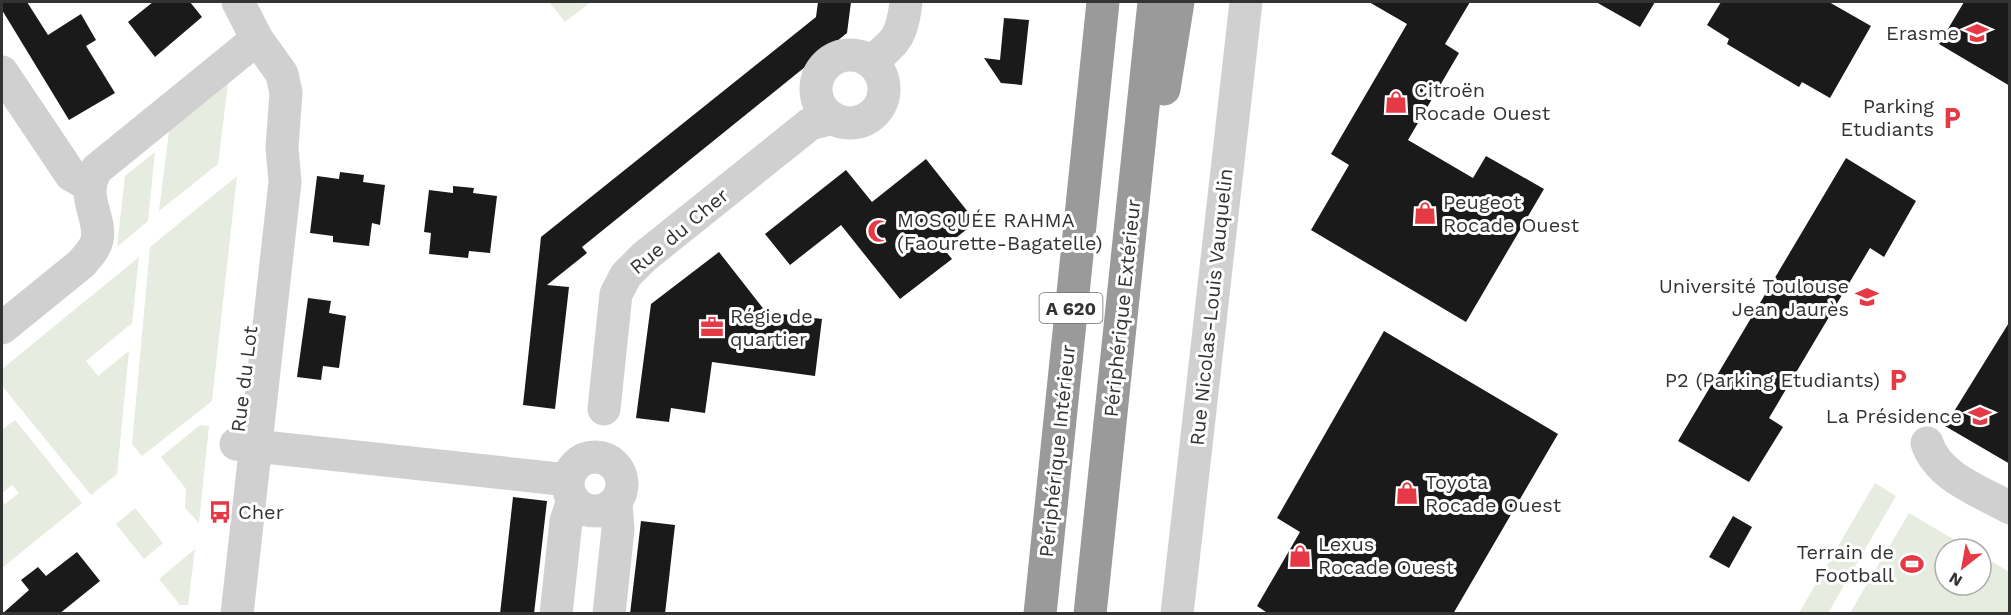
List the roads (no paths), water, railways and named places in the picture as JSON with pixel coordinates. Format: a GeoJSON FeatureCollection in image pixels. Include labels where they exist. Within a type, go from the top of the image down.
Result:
{"type":"FeatureCollection","features":[{"type":"Feature","properties":{"kind":"highway","name":"Périphérique Intérieur"},"geometry":{"type":"LineString","coordinates":[[1040,614],[1103,2]]}},
{"type":"Feature","properties":{"kind":"highway","name":"Périphérique Extérieur"},"geometry":{"type":"LineString","coordinates":[[1090,614],[1154,2]]}},
{"type":"Feature","properties":{"kind":"highway"},"geometry":{"type":"LineString","coordinates":[[1126,270],[1173,44],[1178,2]]}},
{"type":"Feature","properties":{"kind":"street","name":"Rue du Lot"},"geometry":{"type":"LineString","coordinates":[[217,2],[257,39]]}},
{"type":"Feature","properties":{"kind":"street","name":"Rue du Lot"},"geometry":{"type":"LineString","coordinates":[[237,614],[246,446],[268,180],[282,147],[286,93],[282,74],[257,39],[238,2]]}},
{"type":"Feature","properties":{"kind":"street"},"geometry":{"type":"LineString","coordinates":[[871,62],[894,43],[902,30],[906,2]]}},
{"type":"Feature","properties":{"kind":"street","name":"Rue Nicolas-Louis Vauquelin"},"geometry":{"type":"LineString","coordinates":[[1177,614],[1246,2]]}},
{"type":"Feature","properties":{"kind":"street"},"geometry":{"type":"LineString","coordinates":[[2,328],[81,264],[92,251],[97,240],[97,229],[91,208],[90,186],[97,169],[257,39]]}},
{"type":"Feature","properties":{"kind":"street"},"geometry":{"type":"LineString","coordinates":[[850,55],[871,62],[883,80],[882,103],[875,113],[855,123],[820,115],[817,81],[829,62],[850,55]]}},
{"type":"Feature","properties":{"kind":"street"},"geometry":{"type":"LineString","coordinates":[[2,72],[71,175],[90,186]]}},
{"type":"Feature","properties":{"kind":"street","name":"Rue du Cher"},"geometry":{"type":"LineString","coordinates":[[585,475],[604,409],[616,294],[626,275],[644,257],[820,115]]}},
{"type":"Feature","properties":{"kind":"street"},"geometry":{"type":"LineString","coordinates":[[1927,443],[1932,457],[1944,470],[2010,508]]}},
{"type":"Feature","properties":{"kind":"street","name":"Rue du Lot"},"geometry":{"type":"LineString","coordinates":[[218,614],[246,446]]}},
{"type":"Feature","properties":{"kind":"street"},"geometry":{"type":"LineString","coordinates":[[246,446],[493,474],[585,475],[617,468],[623,483],[616,503],[606,510],[594,512],[582,508],[585,475]]}},
{"type":"Feature","properties":{"kind":"street"},"geometry":{"type":"LineString","coordinates":[[556,614],[566,521],[585,475]]}},
{"type":"Feature","properties":{"kind":"street"},"geometry":{"type":"LineString","coordinates":[[609,614],[618,529],[616,503]]}},
{"type":"Feature","properties":{"kind":"place","name":"Erasme"},"geometry":{"type":"Point","coordinates":[1977,33]}},
{"type":"Feature","properties":{"kind":"place","name":"Citroën Rocade Ouest"},"geometry":{"type":"Point","coordinates":[1396,102]}},
{"type":"Feature","properties":{"kind":"place","name":"Parking Etudiants"},"geometry":{"type":"Point","coordinates":[1952,118]}},
{"type":"Feature","properties":{"kind":"place","name":"Peugeot Rocade Ouest"},"geometry":{"type":"Point","coordinates":[1425,213]}},
{"type":"Feature","properties":{"kind":"place","name":"MOSQUÉE RAHMA (Faourette-Bagatelle)"},"geometry":{"type":"Point","coordinates":[879,231]}},
{"type":"Feature","properties":{"kind":"place","name":"Université Toulouse Jean Jaurès"},"geometry":{"type":"Point","coordinates":[1867,297]}},
{"type":"Feature","properties":{"kind":"place","name":"Régie de quartier"},"geometry":{"type":"Point","coordinates":[712,327]}},
{"type":"Feature","properties":{"kind":"place","name":"P2 (Parking Etudiants)"},"geometry":{"type":"Point","coordinates":[1898,380]}},
{"type":"Feature","properties":{"kind":"place","name":"La Présidence"},"geometry":{"type":"Point","coordinates":[1980,416]}},
{"type":"Feature","properties":{"kind":"place","name":"Toyota Rocade Ouest"},"geometry":{"type":"Point","coordinates":[1407,493]}},
{"type":"Feature","properties":{"kind":"place","name":"Cher"},"geometry":{"type":"Point","coordinates":[220,512]}},
{"type":"Feature","properties":{"kind":"place","name":"Lexus Rocade Ouest"},"geometry":{"type":"Point","coordinates":[1300,556]}},
{"type":"Feature","properties":{"kind":"place","name":"Terrain de Football"},"geometry":{"type":"Point","coordinates":[1912,564]}}]}
